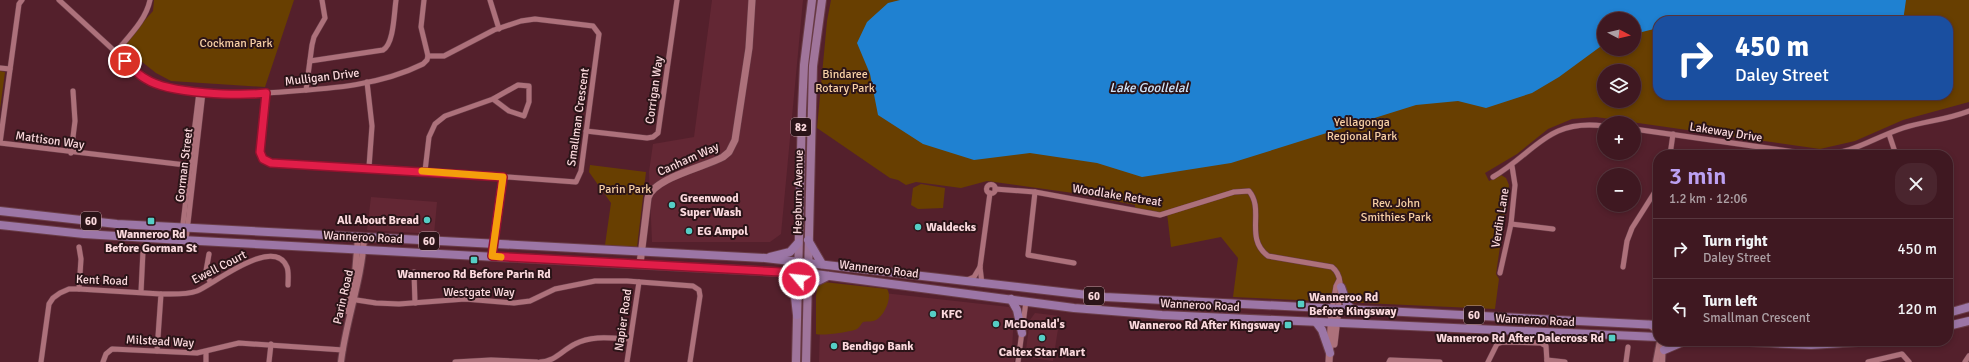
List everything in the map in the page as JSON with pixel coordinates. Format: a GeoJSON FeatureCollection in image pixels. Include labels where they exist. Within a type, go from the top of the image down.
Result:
{"type":"FeatureCollection","features":[{"type":"Feature","properties":{"kind":"highway","name":"Wanneroo Road"},"geometry":{"type":"LineString","coordinates":[[0,211],[87,221],[361,238],[765,258],[1105,297],[1353,311],[1653,324]]}},
{"type":"Feature","properties":{"kind":"highway","name":"Wanneroo Road"},"geometry":{"type":"LineString","coordinates":[[0,225],[84,234],[183,240],[829,275],[1108,311],[1265,320],[1653,338]]}},
{"type":"Feature","properties":{"kind":"highway"},"geometry":{"type":"LineString","coordinates":[[808,240],[822,264]]}},
{"type":"Feature","properties":{"kind":"highway"},"geometry":{"type":"LineString","coordinates":[[765,258],[790,252],[798,243]]}},
{"type":"Feature","properties":{"kind":"highway"},"geometry":{"type":"LineString","coordinates":[[876,270],[874,273],[876,276],[891,278],[900,284]]}},
{"type":"Feature","properties":{"kind":"highway"},"geometry":{"type":"LineString","coordinates":[[784,272],[795,297],[798,314]]}},
{"type":"Feature","properties":{"kind":"highway"},"geometry":{"type":"LineString","coordinates":[[808,286],[829,275]]}},
{"type":"Feature","properties":{"kind":"highway"},"geometry":{"type":"LineString","coordinates":[[960,281],[964,286],[1020,293],[1025,297],[1026,301],[1039,296],[1088,300],[1105,297]]}},
{"type":"Feature","properties":{"kind":"highway"},"geometry":{"type":"LineString","coordinates":[[1340,284],[1347,304],[1353,311]]}},
{"type":"Feature","properties":{"kind":"highway"},"geometry":{"type":"LineString","coordinates":[[1011,299],[1017,310],[1022,334]]}},
{"type":"Feature","properties":{"kind":"highway"},"geometry":{"type":"LineString","coordinates":[[1259,306],[1263,310],[1265,320]]}},
{"type":"Feature","properties":{"kind":"highway"},"geometry":{"type":"LineString","coordinates":[[1953,311],[1969,306]]}},
{"type":"Feature","properties":{"kind":"highway"},"geometry":{"type":"LineString","coordinates":[[1953,325],[1969,321]]}},
{"type":"Feature","properties":{"kind":"highway"},"geometry":{"type":"LineString","coordinates":[[1316,322],[1322,330],[1330,359]]}},
{"type":"Feature","properties":{"kind":"highway"},"geometry":{"type":"LineString","coordinates":[[1664,350],[1673,346]]}},
{"type":"Feature","properties":{"kind":"main road","name":"Canham Way"},"geometry":{"type":"LineString","coordinates":[[644,252],[648,198],[651,191],[660,183],[718,160],[733,147],[737,135],[749,48],[752,0]]}},
{"type":"Feature","properties":{"kind":"main road","name":"Canham Way"},"geometry":{"type":"LineString","coordinates":[[642,264],[651,200],[656,192],[665,186],[722,162],[733,153],[740,141],[753,48],[756,0]]}},
{"type":"Feature","properties":{"kind":"main road","name":"Hepburn Avenue"},"geometry":{"type":"LineString","coordinates":[[796,362],[799,273],[798,243],[804,65],[812,0]]}},
{"type":"Feature","properties":{"kind":"main road","name":"Hepburn Avenue"},"geometry":{"type":"LineString","coordinates":[[806,362],[813,66],[822,0]]}},
{"type":"Feature","properties":{"kind":"main road"},"geometry":{"type":"LineString","coordinates":[[1330,359],[1333,348],[1335,310]]}},
{"type":"Feature","properties":{"kind":"street","name":"Mattison Way"},"geometry":{"type":"LineString","coordinates":[[22,0],[19,4],[0,143],[71,153],[192,166]]}},
{"type":"Feature","properties":{"kind":"street","name":"Mulligan Drive"},"geometry":{"type":"LineString","coordinates":[[59,0],[145,79],[167,88],[201,92],[266,93],[342,87],[400,74],[423,64],[428,60],[428,56]]}},
{"type":"Feature","properties":{"kind":"street"},"geometry":{"type":"LineString","coordinates":[[116,52],[143,18],[148,10],[150,0]]}},
{"type":"Feature","properties":{"kind":"street"},"geometry":{"type":"LineString","coordinates":[[306,90],[314,37],[325,18],[322,0]]}},
{"type":"Feature","properties":{"kind":"street"},"geometry":{"type":"LineString","coordinates":[[310,61],[383,50],[386,48],[391,38],[396,0]]}},
{"type":"Feature","properties":{"kind":"street"},"geometry":{"type":"LineString","coordinates":[[424,0],[421,27],[428,56],[444,56],[499,28],[490,0]]}},
{"type":"Feature","properties":{"kind":"street","name":"Corrigan Way"},"geometry":{"type":"LineString","coordinates":[[586,131],[647,138],[654,137],[658,133],[677,0]]}},
{"type":"Feature","properties":{"kind":"street","name":"Smallman Crescent"},"geometry":{"type":"LineString","coordinates":[[266,93],[260,152],[263,159],[271,163],[369,167],[576,182],[581,171],[599,34],[593,26],[535,19],[521,21],[499,28]]}},
{"type":"Feature","properties":{"kind":"street"},"geometry":{"type":"LineString","coordinates":[[0,68],[10,69]]}},
{"type":"Feature","properties":{"kind":"street"},"geometry":{"type":"LineString","coordinates":[[367,82],[372,126],[369,167]]}},
{"type":"Feature","properties":{"kind":"street"},"geometry":{"type":"LineString","coordinates":[[425,171],[430,137],[435,124],[445,116],[493,99],[518,85],[529,86],[529,102],[524,116],[508,111],[493,99]]}},
{"type":"Feature","properties":{"kind":"street"},"geometry":{"type":"LineString","coordinates":[[71,153],[75,121],[73,91]]}},
{"type":"Feature","properties":{"kind":"street","name":"Gorman Street"},"geometry":{"type":"LineString","coordinates":[[183,240],[201,92]]}},
{"type":"Feature","properties":{"kind":"street","name":"Lakeway Drive"},"geometry":{"type":"LineString","coordinates":[[1852,150],[1904,128],[1950,119],[1969,112]]}},
{"type":"Feature","properties":{"kind":"street"},"geometry":{"type":"LineString","coordinates":[[1493,177],[1512,166],[1549,134],[1572,125],[1597,126]]}},
{"type":"Feature","properties":{"kind":"street","name":"Lakeway Drive"},"geometry":{"type":"LineString","coordinates":[[1641,130],[1774,150]]}},
{"type":"Feature","properties":{"kind":"street"},"geometry":{"type":"LineString","coordinates":[[1671,150],[1673,134]]}},
{"type":"Feature","properties":{"kind":"street"},"geometry":{"type":"LineString","coordinates":[[1889,134],[1894,150]]}},
{"type":"Feature","properties":{"kind":"street","name":"Verdin Lane"},"geometry":{"type":"LineString","coordinates":[[1500,273],[1511,224],[1515,185],[1512,166]]}},
{"type":"Feature","properties":{"kind":"street"},"geometry":{"type":"LineString","coordinates":[[492,256],[503,177]]}},
{"type":"Feature","properties":{"kind":"street"},"geometry":{"type":"LineString","coordinates":[[982,284],[980,267],[990,193],[995,189],[992,184],[988,185],[986,190],[990,193]]}},
{"type":"Feature","properties":{"kind":"street","name":"Woodlake Retreat"},"geometry":{"type":"LineString","coordinates":[[995,189],[1035,192],[1160,215],[1234,192],[1249,190],[1254,198],[1257,242],[1261,251],[1268,256],[1284,260],[1332,267],[1337,272],[1340,284]]}},
{"type":"Feature","properties":{"kind":"street"},"geometry":{"type":"LineString","coordinates":[[1035,192],[1028,255],[1074,263]]}},
{"type":"Feature","properties":{"kind":"street"},"geometry":{"type":"LineString","coordinates":[[1623,267],[1627,241],[1632,228],[1652,196]]}},
{"type":"Feature","properties":{"kind":"street"},"geometry":{"type":"LineString","coordinates":[[1511,224],[1553,229]]}},
{"type":"Feature","properties":{"kind":"street","name":"Parin Road"},"geometry":{"type":"LineString","coordinates":[[338,362],[352,299],[361,238]]}},
{"type":"Feature","properties":{"kind":"street"},"geometry":{"type":"LineString","coordinates":[[79,247],[81,259],[79,289]]}},
{"type":"Feature","properties":{"kind":"street"},"geometry":{"type":"LineString","coordinates":[[141,292],[143,251]]}},
{"type":"Feature","properties":{"kind":"street"},"geometry":{"type":"LineString","coordinates":[[210,254],[206,271],[210,282]]}},
{"type":"Feature","properties":{"kind":"street","name":"Ewell Court"},"geometry":{"type":"LineString","coordinates":[[161,294],[190,293],[237,268],[262,257],[272,256],[282,260],[287,267],[288,285]]}},
{"type":"Feature","properties":{"kind":"street"},"geometry":{"type":"LineString","coordinates":[[960,281],[974,277],[980,267]]}},
{"type":"Feature","properties":{"kind":"street"},"geometry":{"type":"LineString","coordinates":[[414,272],[415,303]]}},
{"type":"Feature","properties":{"kind":"street","name":"Westgate Way"},"geometry":{"type":"LineString","coordinates":[[352,299],[376,303],[415,303],[465,299],[514,302],[530,301],[556,289],[595,281],[693,286],[699,290],[700,296],[690,362]]}},
{"type":"Feature","properties":{"kind":"street","name":"Napier Road"},"geometry":{"type":"LineString","coordinates":[[627,362],[638,282]]}},
{"type":"Feature","properties":{"kind":"street"},"geometry":{"type":"LineString","coordinates":[[1335,310],[1340,284]]}},
{"type":"Feature","properties":{"kind":"street","name":"Kent Road"},"geometry":{"type":"LineString","coordinates":[[41,362],[49,304],[53,298],[60,293],[69,289],[79,289],[161,294]]}},
{"type":"Feature","properties":{"kind":"street"},"geometry":{"type":"LineString","coordinates":[[157,351],[161,294]]}},
{"type":"Feature","properties":{"kind":"street"},"geometry":{"type":"LineString","coordinates":[[1018,362],[1026,301]]}},
{"type":"Feature","properties":{"kind":"street"},"geometry":{"type":"LineString","coordinates":[[1649,324],[1653,328]]}},
{"type":"Feature","properties":{"kind":"street"},"geometry":{"type":"LineString","coordinates":[[540,362],[550,362],[575,344],[595,337],[630,339]]}},
{"type":"Feature","properties":{"kind":"street"},"geometry":{"type":"LineString","coordinates":[[1488,362],[1496,344],[1503,342],[1541,343],[1546,346],[1547,361],[1565,362]]}},
{"type":"Feature","properties":{"kind":"street","name":"Milstead Way"},"geometry":{"type":"LineString","coordinates":[[104,362],[106,354],[112,349],[157,351],[182,354],[206,352],[234,344],[271,344],[341,350]]}},
{"type":"Feature","properties":{"kind":"street"},"geometry":{"type":"LineString","coordinates":[[269,362],[271,344]]}},
{"type":"Feature","properties":{"kind":"street"},"geometry":{"type":"LineString","coordinates":[[1656,362],[1659,346]]}},
{"type":"Feature","properties":{"kind":"street"},"geometry":{"type":"LineString","coordinates":[[1662,362],[1664,346]]}},
{"type":"Feature","properties":{"kind":"street"},"geometry":{"type":"LineString","coordinates":[[1626,362],[1628,347]]}},
{"type":"Feature","properties":{"kind":"street","name":"Parin Road"},"geometry":{"type":"LineString","coordinates":[[341,350],[341,362]]}},
{"type":"Feature","properties":{"kind":"street"},"geometry":{"type":"LineString","coordinates":[[206,352],[206,362]]}},
{"type":"Feature","properties":{"kind":"street"},"geometry":{"type":"LineString","coordinates":[[1868,362],[1902,354],[1909,362]]}},
{"type":"Feature","properties":{"kind":"street"},"geometry":{"type":"LineString","coordinates":[[1965,362],[1969,356]]}},
{"type":"Feature","properties":{"kind":"street"},"geometry":{"type":"LineString","coordinates":[[455,362],[491,360],[537,362]]}},
{"type":"Feature","properties":{"kind":"street"},"geometry":{"type":"LineString","coordinates":[[1389,362],[1390,360],[1440,362]]}},
{"type":"Feature","properties":{"kind":"shaded area"},"geometry":{"type":"Polygon","coordinates":[[[712,0],[803,0],[781,234],[770,242],[652,242],[649,172],[653,144],[694,137],[712,0]]]}},
{"type":"Feature","properties":{"kind":"shaded area"},"geometry":{"type":"Polygon","coordinates":[[[371,197],[437,202],[434,234],[367,230],[371,197]]]}},
{"type":"Feature","properties":{"kind":"shaded area"},"geometry":{"type":"Polygon","coordinates":[[[821,286],[1009,307],[1014,314],[1012,350],[1015,356],[1014,362],[819,362],[821,286]]]}},
{"type":"Feature","properties":{"kind":"shaded area","name":"Caltex Star Mart"},"geometry":{"type":"Polygon","coordinates":[[[1035,313],[1060,316],[1053,361],[1025,357],[1030,320],[1035,313]]]}},
{"type":"Feature","properties":{"kind":"green space","name":"Cockman Park"},"geometry":{"type":"Polygon","coordinates":[[[154,0],[294,0],[265,87],[171,81],[156,73],[122,46],[153,11],[154,0]]]}},
{"type":"Feature","properties":{"kind":"green space","name":"Yellagonga Regional Park"},"geometry":{"type":"Polygon","coordinates":[[[831,0],[1969,0],[1969,102],[1903,120],[1855,141],[1820,149],[1641,123],[1641,116],[1597,116],[1572,119],[1548,129],[1517,154],[1485,173],[1489,181],[1501,175],[1506,178],[1509,185],[1496,274],[1499,279],[1495,309],[1233,297],[1238,258],[1221,237],[1171,247],[1167,213],[1135,211],[1135,205],[1073,193],[987,181],[961,188],[916,182],[906,185],[898,180],[890,178],[817,128],[827,21],[831,0]]]}},
{"type":"Feature","properties":{"kind":"green space"},"geometry":{"type":"Polygon","coordinates":[[[0,71],[5,72],[0,109],[0,71]]]}},
{"type":"Feature","properties":{"kind":"green space","name":"Parin Park"},"geometry":{"type":"Polygon","coordinates":[[[590,165],[646,172],[637,247],[605,245],[611,203],[589,172],[590,165]]]}},
{"type":"Feature","properties":{"kind":"green space"},"geometry":{"type":"Polygon","coordinates":[[[921,184],[945,188],[943,208],[918,209],[911,205],[913,188],[921,184]]]}},
{"type":"Feature","properties":{"kind":"green space"},"geometry":{"type":"Polygon","coordinates":[[[824,282],[887,289],[889,292],[889,297],[885,311],[876,320],[863,322],[857,329],[836,333],[816,334],[816,295],[818,286],[824,282]]]}},
{"type":"Feature","properties":{"kind":"water","name":"Lake Goollelal"},"geometry":{"type":"Polygon","coordinates":[[[900,0],[1906,0],[1904,16],[1653,16],[1653,29],[1641,32],[1641,12],[1597,12],[1597,49],[1559,77],[1532,93],[1486,108],[1458,101],[1416,105],[1231,163],[1142,177],[1097,163],[1030,153],[974,160],[923,144],[878,115],[870,74],[857,43],[867,22],[888,3],[900,0]]]}},
{"type":"Feature","properties":{"kind":"slow traffic"},"geometry":{"type":"LineString","coordinates":[[422,171],[503,177],[492,256],[501,257]]}},
{"type":"Feature","properties":{"kind":"place","name":"Greenwood Super Wash"},"geometry":{"type":"Point","coordinates":[672,205]}},
{"type":"Feature","properties":{"kind":"place","name":"All About Bread"},"geometry":{"type":"Point","coordinates":[427,220]}},
{"type":"Feature","properties":{"kind":"place","name":"Wanneroo Rd Before Gorman St"},"geometry":{"type":"Point","coordinates":[151,221]}},
{"type":"Feature","properties":{"kind":"place","name":"Waldecks"},"geometry":{"type":"Point","coordinates":[918,227]}},
{"type":"Feature","properties":{"kind":"place","name":"EG Ampol"},"geometry":{"type":"Point","coordinates":[689,231]}},
{"type":"Feature","properties":{"kind":"place","name":"Wanneroo Rd Before Parin Rd"},"geometry":{"type":"Point","coordinates":[474,260]}},
{"type":"Feature","properties":{"kind":"place","name":"Wanneroo Rd Before Kingsway"},"geometry":{"type":"Point","coordinates":[1301,304]}},
{"type":"Feature","properties":{"kind":"place","name":"KFC"},"geometry":{"type":"Point","coordinates":[933,314]}},
{"type":"Feature","properties":{"kind":"place","name":"McDonald's"},"geometry":{"type":"Point","coordinates":[996,324]}},
{"type":"Feature","properties":{"kind":"place","name":"Wanneroo Rd After Kingsway"},"geometry":{"type":"Point","coordinates":[1288,325]}},
{"type":"Feature","properties":{"kind":"place","name":"Caltex Star Mart"},"geometry":{"type":"Point","coordinates":[1042,338]}},
{"type":"Feature","properties":{"kind":"place","name":"Wanneroo Rd After Dalecross Rd"},"geometry":{"type":"Point","coordinates":[1612,338]}},
{"type":"Feature","properties":{"kind":"place","name":"Bendigo Bank"},"geometry":{"type":"Point","coordinates":[834,346]}},
{"type":"Feature","properties":{"kind":"route"},"geometry":{"type":"LineString","coordinates":[[125,61],[145,79],[167,88],[199,92],[266,93],[260,152],[263,159],[271,163],[369,167],[503,177],[492,256],[799,273],[799,279]]}},
{"type":"Feature","properties":{"kind":"park label","name":"Bindaree Rotary Park"},"geometry":{"type":"Point","coordinates":[845,81]}},
{"type":"Feature","properties":{"kind":"park label","name":"Rev. John Smithies Park"},"geometry":{"type":"Point","coordinates":[1396,210]}}]}
